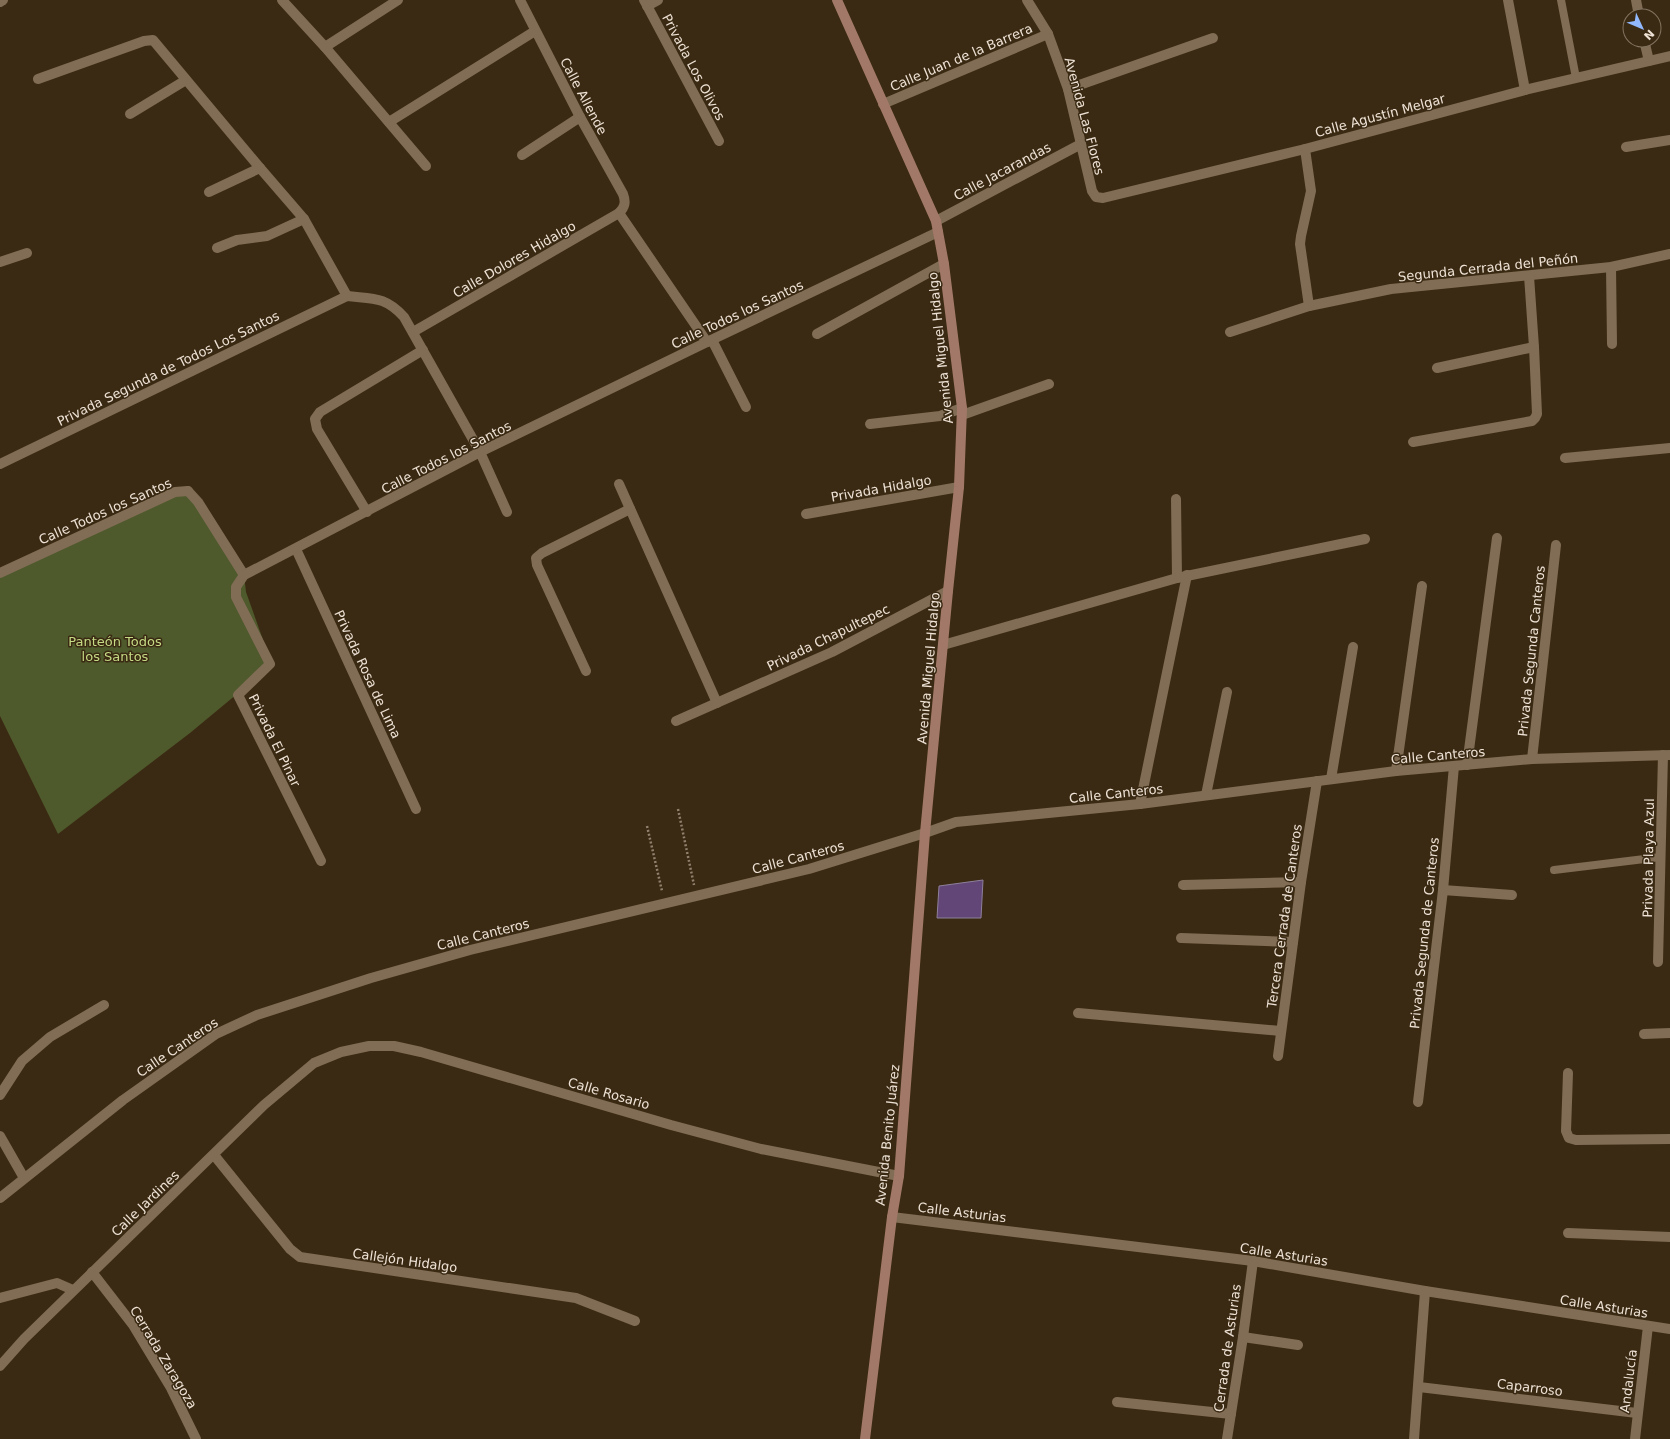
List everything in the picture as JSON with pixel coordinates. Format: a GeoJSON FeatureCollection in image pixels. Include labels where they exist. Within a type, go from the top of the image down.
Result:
{"type":"FeatureCollection","features":[{"type":"Feature","properties":{"kind":"main road","name":"Avenida Miguel Hidalgo"},"geometry":{"type":"LineString","coordinates":[[837,0],[936,221],[944,264],[962,412],[959,487],[925,833]]}},
{"type":"Feature","properties":{"kind":"main road","name":"Avenida Benito Juárez"},"geometry":{"type":"LineString","coordinates":[[865,1439],[892,1217],[899,1176],[925,833]]}},
{"type":"Feature","properties":{"kind":"street"},"geometry":{"type":"LineString","coordinates":[[282,0],[325,47],[426,166]]}},
{"type":"Feature","properties":{"kind":"street"},"geometry":{"type":"LineString","coordinates":[[325,47],[398,0]]}},
{"type":"Feature","properties":{"kind":"street","name":"Calle Allende"},"geometry":{"type":"LineString","coordinates":[[520,0],[580,117],[623,194],[625,199],[622,209],[709,341],[746,407]]}},
{"type":"Feature","properties":{"kind":"street","name":"Privada Los Olivos"},"geometry":{"type":"LineString","coordinates":[[658,0],[645,3],[719,141]]}},
{"type":"Feature","properties":{"kind":"street","name":"Avenida Las Flores"},"geometry":{"type":"LineString","coordinates":[[1027,0],[1048,34],[1068,89],[1092,191],[1096,197]]}},
{"type":"Feature","properties":{"kind":"street"},"geometry":{"type":"LineString","coordinates":[[1508,0],[1525,90]]}},
{"type":"Feature","properties":{"kind":"street"},"geometry":{"type":"LineString","coordinates":[[388,122],[535,31]]}},
{"type":"Feature","properties":{"kind":"street","name":"Calle Juan de la Barrera"},"geometry":{"type":"LineString","coordinates":[[883,104],[1048,34]]}},
{"type":"Feature","properties":{"kind":"street"},"geometry":{"type":"LineString","coordinates":[[1068,89],[1213,38]]}},
{"type":"Feature","properties":{"kind":"street"},"geometry":{"type":"LineString","coordinates":[[38,79],[144,41],[154,40],[304,219],[347,296],[381,300],[389,303],[404,317],[424,350],[480,452],[507,512]]}},
{"type":"Feature","properties":{"kind":"street"},"geometry":{"type":"LineString","coordinates":[[1646,48],[1649,61]]}},
{"type":"Feature","properties":{"kind":"street","name":"Calle Agustín Melgar"},"geometry":{"type":"LineString","coordinates":[[1096,197],[1103,198],[1305,149],[1525,90],[1670,56]]}},
{"type":"Feature","properties":{"kind":"street"},"geometry":{"type":"LineString","coordinates":[[130,114],[186,80]]}},
{"type":"Feature","properties":{"kind":"street"},"geometry":{"type":"LineString","coordinates":[[522,155],[580,117]]}},
{"type":"Feature","properties":{"kind":"street"},"geometry":{"type":"LineString","coordinates":[[1626,147],[1670,140]]}},
{"type":"Feature","properties":{"kind":"street","name":"Calle Jacarandas"},"geometry":{"type":"LineString","coordinates":[[936,221],[1081,144]]}},
{"type":"Feature","properties":{"kind":"street"},"geometry":{"type":"LineString","coordinates":[[1305,149],[1311,191],[1300,244],[1309,306]]}},
{"type":"Feature","properties":{"kind":"street"},"geometry":{"type":"LineString","coordinates":[[209,192],[260,168]]}},
{"type":"Feature","properties":{"kind":"street","name":"Calle Dolores Hidalgo"},"geometry":{"type":"LineString","coordinates":[[413,332],[622,209]]}},
{"type":"Feature","properties":{"kind":"street"},"geometry":{"type":"LineString","coordinates":[[217,248],[237,240],[267,236],[304,219]]}},
{"type":"Feature","properties":{"kind":"street","name":"Calle Todos los Santos"},"geometry":{"type":"LineString","coordinates":[[0,573],[176,492],[188,491],[198,502],[244,575],[480,452],[938,232]]}},
{"type":"Feature","properties":{"kind":"street"},"geometry":{"type":"LineString","coordinates":[[0,262],[27,253]]}},
{"type":"Feature","properties":{"kind":"street","name":"Segunda Cerrada del Peñón"},"geometry":{"type":"LineString","coordinates":[[1230,332],[1309,306],[1391,289],[1611,267],[1670,254]]}},
{"type":"Feature","properties":{"kind":"street"},"geometry":{"type":"LineString","coordinates":[[817,334],[944,264]]}},
{"type":"Feature","properties":{"kind":"street"},"geometry":{"type":"LineString","coordinates":[[1611,267],[1612,344]]}},
{"type":"Feature","properties":{"kind":"street"},"geometry":{"type":"LineString","coordinates":[[1413,442],[1534,420],[1537,414],[1529,276]]}},
{"type":"Feature","properties":{"kind":"street","name":"Privada Segunda de Todos Los Santos"},"geometry":{"type":"LineString","coordinates":[[0,464],[347,296]]}},
{"type":"Feature","properties":{"kind":"street"},"geometry":{"type":"LineString","coordinates":[[1437,368],[1534,347]]}},
{"type":"Feature","properties":{"kind":"street"},"geometry":{"type":"LineString","coordinates":[[367,512],[317,429],[314,419],[320,412],[424,350]]}},
{"type":"Feature","properties":{"kind":"street"},"geometry":{"type":"LineString","coordinates":[[870,424],[962,412],[1049,384]]}},
{"type":"Feature","properties":{"kind":"street"},"geometry":{"type":"LineString","coordinates":[[1565,458],[1670,448]]}},
{"type":"Feature","properties":{"kind":"street"},"geometry":{"type":"LineString","coordinates":[[619,484],[718,703]]}},
{"type":"Feature","properties":{"kind":"street","name":"Privada Hidalgo"},"geometry":{"type":"LineString","coordinates":[[806,514],[959,487]]}},
{"type":"Feature","properties":{"kind":"street"},"geometry":{"type":"LineString","coordinates":[[1176,499],[1176,578]]}},
{"type":"Feature","properties":{"kind":"street"},"geometry":{"type":"LineString","coordinates":[[586,671],[537,565],[536,558],[542,553],[630,509]]}},
{"type":"Feature","properties":{"kind":"street"},"geometry":{"type":"LineString","coordinates":[[1467,765],[1497,538]]}},
{"type":"Feature","properties":{"kind":"street"},"geometry":{"type":"LineString","coordinates":[[943,646],[1187,575],[1365,539]]}},
{"type":"Feature","properties":{"kind":"street","name":"Privada Segunda Canteros"},"geometry":{"type":"LineString","coordinates":[[1532,760],[1556,545]]}},
{"type":"Feature","properties":{"kind":"street","name":"Privada Rosa de Lima"},"geometry":{"type":"LineString","coordinates":[[296,549],[416,809]]}},
{"type":"Feature","properties":{"kind":"street","name":"Privada El Pinar"},"geometry":{"type":"LineString","coordinates":[[244,575],[236,587],[236,596],[270,664],[238,695],[321,861]]}},
{"type":"Feature","properties":{"kind":"street"},"geometry":{"type":"LineString","coordinates":[[1140,804],[1187,575]]}},
{"type":"Feature","properties":{"kind":"street"},"geometry":{"type":"LineString","coordinates":[[1396,771],[1422,586]]}},
{"type":"Feature","properties":{"kind":"street","name":"Privada Chapultepec"},"geometry":{"type":"LineString","coordinates":[[676,721],[832,652],[948,592]]}},
{"type":"Feature","properties":{"kind":"street"},"geometry":{"type":"LineString","coordinates":[[1331,779],[1353,647]]}},
{"type":"Feature","properties":{"kind":"street"},"geometry":{"type":"LineString","coordinates":[[1206,795],[1227,692]]}},
{"type":"Feature","properties":{"kind":"street","name":"Calle Canteros"},"geometry":{"type":"LineString","coordinates":[[0,1198],[123,1100],[216,1034],[257,1015],[372,978],[470,950],[809,869],[956,822],[1140,804],[1396,771],[1532,760],[1667,755]]}},
{"type":"Feature","properties":{"kind":"street","name":"Privada Playa Azul"},"geometry":{"type":"LineString","coordinates":[[1658,962],[1661,857],[1667,755]]}},
{"type":"Feature","properties":{"kind":"street","name":"Privada Segunda de Canteros"},"geometry":{"type":"LineString","coordinates":[[1418,1102],[1443,890],[1454,766]]}},
{"type":"Feature","properties":{"kind":"street","name":"Tercera Cerrada de Canteros"},"geometry":{"type":"LineString","coordinates":[[1278,1056],[1301,882],[1317,781]]}},
{"type":"Feature","properties":{"kind":"street"},"geometry":{"type":"LineString","coordinates":[[1183,884],[1301,882]]}},
{"type":"Feature","properties":{"kind":"street"},"geometry":{"type":"LineString","coordinates":[[1443,890],[1512,895]]}},
{"type":"Feature","properties":{"kind":"street"},"geometry":{"type":"LineString","coordinates":[[1181,938],[1293,942]]}},
{"type":"Feature","properties":{"kind":"street"},"geometry":{"type":"LineString","coordinates":[[0,1095],[22,1061],[50,1037],[104,1005]]}},
{"type":"Feature","properties":{"kind":"street"},"geometry":{"type":"LineString","coordinates":[[1078,1013],[1281,1031]]}},
{"type":"Feature","properties":{"kind":"street"},"geometry":{"type":"LineString","coordinates":[[1644,1034],[1670,1033]]}},
{"type":"Feature","properties":{"kind":"street","name":"Calle Rosario"},"geometry":{"type":"LineString","coordinates":[[314,1063],[348,1051],[369,1046],[394,1046],[421,1052],[671,1125],[761,1149],[899,1176]]}},
{"type":"Feature","properties":{"kind":"street","name":"Calle Jardines"},"geometry":{"type":"LineString","coordinates":[[0,1366],[24,1339],[73,1290],[264,1105],[314,1063]]}},
{"type":"Feature","properties":{"kind":"street"},"geometry":{"type":"LineString","coordinates":[[1568,1073],[1566,1132],[1569,1138],[1576,1140],[1670,1139]]}},
{"type":"Feature","properties":{"kind":"street"},"geometry":{"type":"LineString","coordinates":[[0,1136],[24,1178]]}},
{"type":"Feature","properties":{"kind":"street","name":"Callejón Hidalgo"},"geometry":{"type":"LineString","coordinates":[[214,1155],[290,1249],[300,1257],[576,1298],[635,1321]]}},
{"type":"Feature","properties":{"kind":"street","name":"Calle Asturias"},"geometry":{"type":"LineString","coordinates":[[892,1217],[1253,1261],[1425,1291],[1670,1329]]}},
{"type":"Feature","properties":{"kind":"street"},"geometry":{"type":"LineString","coordinates":[[1568,1233],[1670,1237]]}},
{"type":"Feature","properties":{"kind":"street","name":"Cerrada de Asturias"},"geometry":{"type":"LineString","coordinates":[[1227,1439],[1253,1261]]}},
{"type":"Feature","properties":{"kind":"street","name":"Cerrada Zaragoza"},"geometry":{"type":"LineString","coordinates":[[92,1272],[133,1325],[171,1388],[196,1439]]}},
{"type":"Feature","properties":{"kind":"street"},"geometry":{"type":"LineString","coordinates":[[0,1298],[57,1283],[73,1290]]}},
{"type":"Feature","properties":{"kind":"street"},"geometry":{"type":"LineString","coordinates":[[1414,1439],[1425,1291]]}},
{"type":"Feature","properties":{"kind":"street","name":"Andalucía"},"geometry":{"type":"LineString","coordinates":[[1635,1439],[1648,1326]]}},
{"type":"Feature","properties":{"kind":"street"},"geometry":{"type":"LineString","coordinates":[[1243,1337],[1298,1344]]}},
{"type":"Feature","properties":{"kind":"street","name":"Caparroso"},"geometry":{"type":"LineString","coordinates":[[1419,1387],[1638,1413]]}},
{"type":"Feature","properties":{"kind":"street"},"geometry":{"type":"LineString","coordinates":[[1117,1402],[1230,1414]]}},
{"type":"Feature","properties":{"kind":"lane"},"geometry":{"type":"LineString","coordinates":[[1561,0],[1576,78]]}},
{"type":"Feature","properties":{"kind":"lane"},"geometry":{"type":"LineString","coordinates":[[1554,870],[1661,857]]}},
{"type":"Feature","properties":{"kind":"path"},"geometry":{"type":"LineString","coordinates":[[678,809],[696,896]]}},
{"type":"Feature","properties":{"kind":"path"},"geometry":{"type":"LineString","coordinates":[[647,826],[665,903]]}},
{"type":"Feature","properties":{"kind":"green space","name":"Panteón Todos los Santos"},"geometry":{"type":"Polygon","coordinates":[[[188,491],[244,575],[246,592],[272,665],[190,733],[58,834],[0,716],[0,577],[188,491]]]}},
{"type":"Feature","properties":{"kind":"building"},"geometry":{"type":"Polygon","coordinates":[[[983,880],[981,918],[937,918],[939,886],[983,880]]]}}]}
